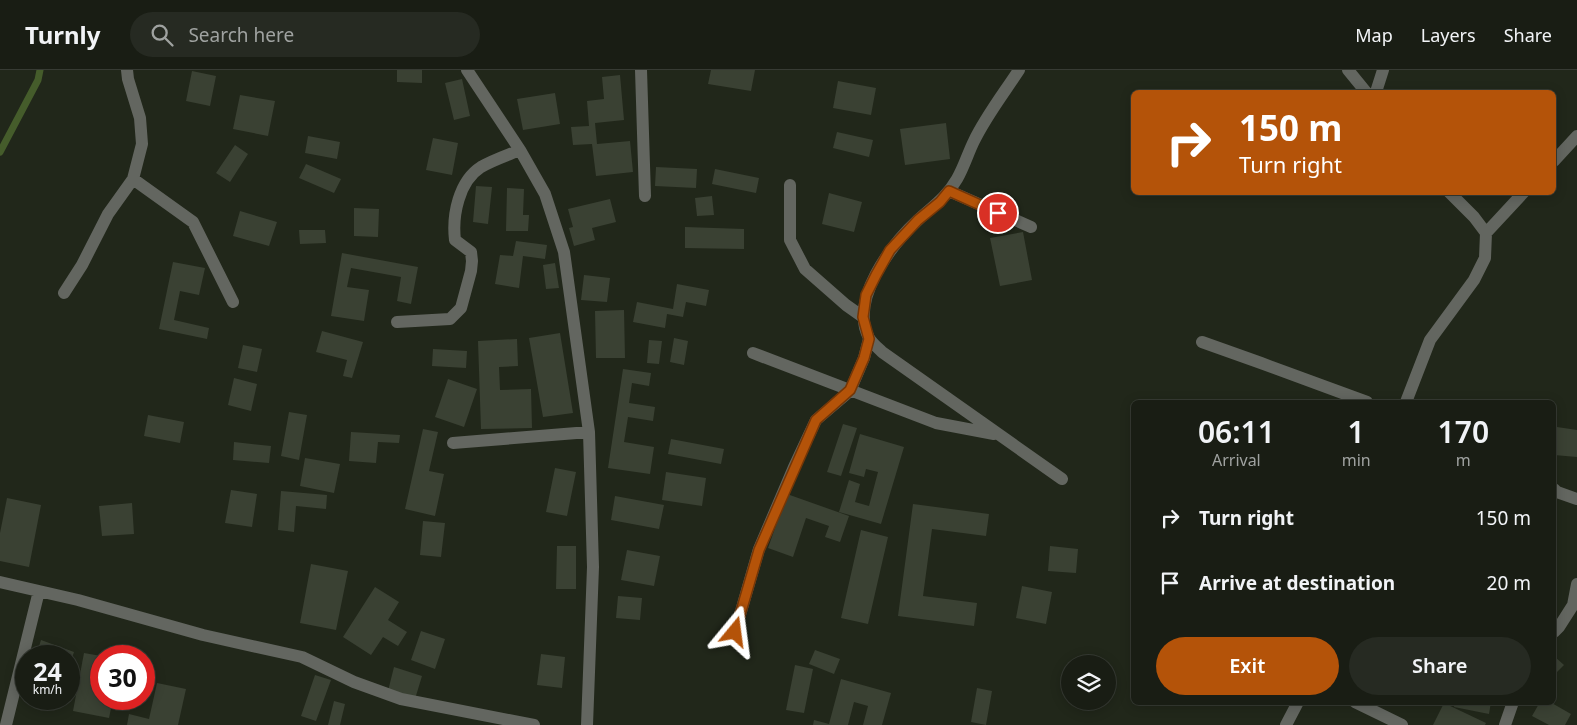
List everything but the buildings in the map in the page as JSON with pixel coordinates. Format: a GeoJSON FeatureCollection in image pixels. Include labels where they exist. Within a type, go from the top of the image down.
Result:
{"type":"FeatureCollection","features":[{"type":"Feature","properties":{"kind":"street"},"geometry":{"type":"LineString","coordinates":[[64,293],[82,265],[108,214],[133,179],[142,144],[140,118],[127,70]]}},
{"type":"Feature","properties":{"kind":"street"},"geometry":{"type":"LineString","coordinates":[[641,70],[645,196]]}},
{"type":"Feature","properties":{"kind":"street"},"geometry":{"type":"LineString","coordinates":[[1018,70],[974,140],[957,179],[949,191],[890,250],[866,295],[863,317],[869,339],[882,352],[1062,479]]}},
{"type":"Feature","properties":{"kind":"street"},"geometry":{"type":"LineString","coordinates":[[1348,70],[1364,90]]}},
{"type":"Feature","properties":{"kind":"street"},"geometry":{"type":"LineString","coordinates":[[1377,90],[1383,70]]}},
{"type":"Feature","properties":{"kind":"street"},"geometry":{"type":"LineString","coordinates":[[471,71],[545,194],[564,252],[589,432],[593,567],[587,725]]}},
{"type":"Feature","properties":{"kind":"street"},"geometry":{"type":"LineString","coordinates":[[1556,159],[1577,136]]}},
{"type":"Feature","properties":{"kind":"street"},"geometry":{"type":"LineString","coordinates":[[397,322],[450,319],[461,308],[472,261],[471,252],[455,240],[453,228],[454,214],[465,184],[480,168],[520,150]]}},
{"type":"Feature","properties":{"kind":"street"},"geometry":{"type":"LineString","coordinates":[[133,179],[193,222],[233,302]]}},
{"type":"Feature","properties":{"kind":"street"},"geometry":{"type":"LineString","coordinates":[[790,185],[790,240],[805,269],[846,305],[863,317]]}},
{"type":"Feature","properties":{"kind":"street"},"geometry":{"type":"LineString","coordinates":[[949,191],[1031,228]]}},
{"type":"Feature","properties":{"kind":"street"},"geometry":{"type":"LineString","coordinates":[[1407,400],[1430,340],[1474,280],[1485,258],[1486,234],[1474,217],[1452,195]]}},
{"type":"Feature","properties":{"kind":"street"},"geometry":{"type":"LineString","coordinates":[[1486,234],[1521,195]]}},
{"type":"Feature","properties":{"kind":"street"},"geometry":{"type":"LineString","coordinates":[[735,632],[759,550],[816,420],[850,390],[864,358],[869,339]]}},
{"type":"Feature","properties":{"kind":"street"},"geometry":{"type":"LineString","coordinates":[[1202,342],[1361,400]]}},
{"type":"Feature","properties":{"kind":"street"},"geometry":{"type":"LineString","coordinates":[[753,353],[936,422],[999,435]]}},
{"type":"Feature","properties":{"kind":"street"},"geometry":{"type":"LineString","coordinates":[[453,443],[589,432]]}},
{"type":"Feature","properties":{"kind":"street"},"geometry":{"type":"LineString","coordinates":[[1556,491],[1577,499]]}},
{"type":"Feature","properties":{"kind":"street"},"geometry":{"type":"LineString","coordinates":[[0,582],[78,600],[203,635],[302,657],[354,682],[401,698],[534,725]]}},
{"type":"Feature","properties":{"kind":"street"},"geometry":{"type":"LineString","coordinates":[[1556,629],[1573,605],[1577,584]]}},
{"type":"Feature","properties":{"kind":"street"},"geometry":{"type":"LineString","coordinates":[[6,725],[40,591]]}},
{"type":"Feature","properties":{"kind":"street"},"geometry":{"type":"LineString","coordinates":[[1286,725],[1296,705]]}},
{"type":"Feature","properties":{"kind":"street"},"geometry":{"type":"LineString","coordinates":[[1362,705],[1402,725]]}},
{"type":"Feature","properties":{"kind":"street"},"geometry":{"type":"LineString","coordinates":[[1505,725],[1512,705]]}},
{"type":"Feature","properties":{"kind":"waterway"},"geometry":{"type":"LineString","coordinates":[[0,152],[38,80],[40,70]]}},
{"type":"Feature","properties":{"kind":"route"},"geometry":{"type":"LineString","coordinates":[[735,632],[759,550],[816,420],[850,390],[864,358],[869,339],[863,317],[866,295],[890,250],[949,191],[998,213]]}}]}
